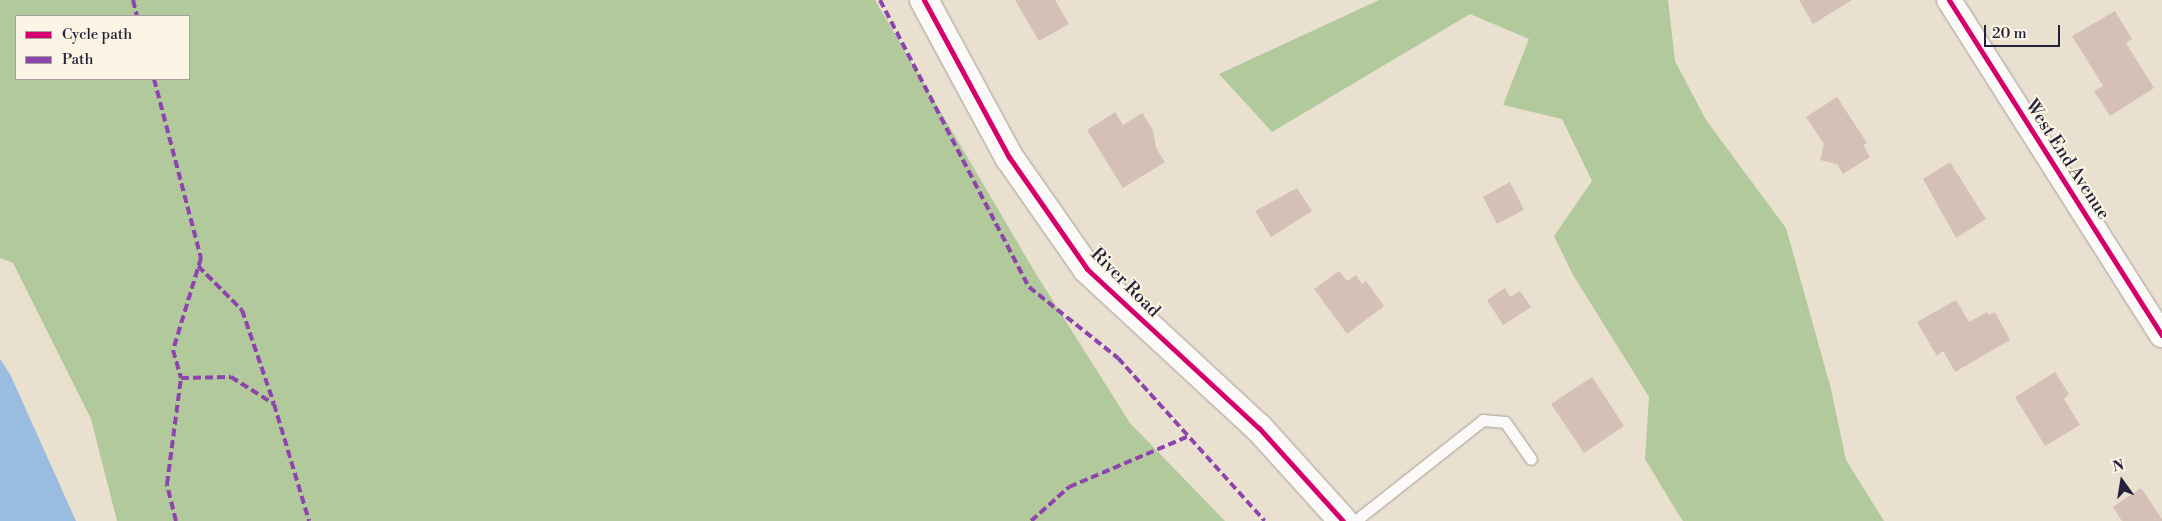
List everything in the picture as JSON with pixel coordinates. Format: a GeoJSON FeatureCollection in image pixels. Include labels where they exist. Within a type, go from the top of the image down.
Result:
{"type":"FeatureCollection","features":[{"type":"Feature","properties":{"kind":"street","name":"River Road"},"geometry":{"type":"LineString","coordinates":[[924,0],[1009,157],[1087,269],[1259,428],[1343,521]]}},
{"type":"Feature","properties":{"kind":"street","name":"West End Avenue"},"geometry":{"type":"LineString","coordinates":[[1948,0],[2162,335]]}},
{"type":"Feature","properties":{"kind":"lane"},"geometry":{"type":"LineString","coordinates":[[1355,521],[1483,420],[1505,422],[1531,459]]}},
{"type":"Feature","properties":{"kind":"green space"},"geometry":{"type":"Polygon","coordinates":[[[0,0],[875,0],[1036,274],[1130,423],[1225,521],[117,521],[91,419],[13,263],[0,258],[0,0]]]}},
{"type":"Feature","properties":{"kind":"green space"},"geometry":{"type":"Polygon","coordinates":[[[1379,0],[1668,0],[1675,61],[1706,120],[1786,228],[1831,389],[1846,460],[1884,521],[1683,521],[1680,517],[1645,459],[1649,397],[1573,275],[1554,236],[1592,181],[1562,119],[1503,105],[1529,39],[1470,14],[1272,132],[1219,74],[1379,0]]]}},
{"type":"Feature","properties":{"kind":"water"},"geometry":{"type":"Polygon","coordinates":[[[0,359],[10,374],[76,521],[0,521],[0,359]]]}},
{"type":"Feature","properties":{"kind":"building"},"geometry":{"type":"Polygon","coordinates":[[[1015,0],[1055,0],[1069,24],[1039,41],[1015,0]]]}},
{"type":"Feature","properties":{"kind":"building"},"geometry":{"type":"Polygon","coordinates":[[[1799,0],[1852,0],[1813,24],[1799,0]]]}},
{"type":"Feature","properties":{"kind":"building"},"geometry":{"type":"Polygon","coordinates":[[[2115,11],[2132,39],[2126,43],[2154,88],[2110,116],[2094,91],[2103,86],[2072,36],[2115,11]]]}},
{"type":"Feature","properties":{"kind":"building"},"geometry":{"type":"Polygon","coordinates":[[[1837,97],[1867,143],[1863,145],[1870,157],[1843,174],[1837,164],[1820,160],[1824,144],[1806,117],[1837,97]]]}},
{"type":"Feature","properties":{"kind":"building"},"geometry":{"type":"Polygon","coordinates":[[[1115,112],[1123,125],[1142,113],[1153,130],[1156,148],[1165,162],[1123,188],[1087,130],[1115,112]]]}},
{"type":"Feature","properties":{"kind":"building"},"geometry":{"type":"Polygon","coordinates":[[[1950,162],[1986,219],[1956,238],[1923,179],[1950,162]]]}},
{"type":"Feature","properties":{"kind":"building"},"geometry":{"type":"Polygon","coordinates":[[[1510,182],[1524,210],[1497,224],[1483,197],[1510,182]]]}},
{"type":"Feature","properties":{"kind":"building"},"geometry":{"type":"Polygon","coordinates":[[[1297,188],[1312,211],[1271,237],[1255,211],[1297,188]]]}},
{"type":"Feature","properties":{"kind":"building"},"geometry":{"type":"Polygon","coordinates":[[[1339,271],[1347,281],[1356,275],[1362,284],[1366,281],[1384,306],[1347,334],[1314,289],[1339,271]]]}},
{"type":"Feature","properties":{"kind":"building"},"geometry":{"type":"Polygon","coordinates":[[[1505,288],[1510,297],[1520,291],[1531,307],[1503,325],[1487,300],[1505,288]]]}},
{"type":"Feature","properties":{"kind":"building"},"geometry":{"type":"Polygon","coordinates":[[[1956,300],[1969,322],[1987,312],[1989,315],[1995,312],[2010,340],[1955,372],[1943,351],[1937,356],[1917,322],[1956,300]]]}},
{"type":"Feature","properties":{"kind":"building"},"geometry":{"type":"Polygon","coordinates":[[[2055,372],[2069,394],[2064,399],[2080,425],[2045,446],[2015,397],[2055,372]]]}},
{"type":"Feature","properties":{"kind":"building"},"geometry":{"type":"Polygon","coordinates":[[[1592,377],[1624,426],[1584,453],[1551,404],[1592,377]]]}},
{"type":"Feature","properties":{"kind":"building"},"geometry":{"type":"Polygon","coordinates":[[[2141,488],[2162,521],[2122,521],[2113,507],[2141,488]]]}},
{"type":"Feature","properties":{"kind":"marked path"},"geometry":{"type":"LineString","coordinates":[[133,0],[137,15]]}},
{"type":"Feature","properties":{"kind":"marked path"},"geometry":{"type":"LineString","coordinates":[[880,0],[1029,287],[1118,358],[1265,521]]}},
{"type":"Feature","properties":{"kind":"marked path"},"geometry":{"type":"LineString","coordinates":[[154,80],[201,258],[173,350],[181,378],[231,377],[274,404],[309,521]]}},
{"type":"Feature","properties":{"kind":"marked path"},"geometry":{"type":"LineString","coordinates":[[198,266],[242,310],[274,404]]}},
{"type":"Feature","properties":{"kind":"marked path"},"geometry":{"type":"LineString","coordinates":[[176,521],[167,484],[181,378]]}},
{"type":"Feature","properties":{"kind":"marked path"},"geometry":{"type":"LineString","coordinates":[[1031,521],[1069,487],[1189,436]]}},
{"type":"Feature","properties":{"kind":"cycle path"},"geometry":{"type":"LineString","coordinates":[[924,0],[1009,157],[1087,269],[1259,428],[1343,521]]}},
{"type":"Feature","properties":{"kind":"cycle path"},"geometry":{"type":"LineString","coordinates":[[1949,0],[2162,335]]}}]}
